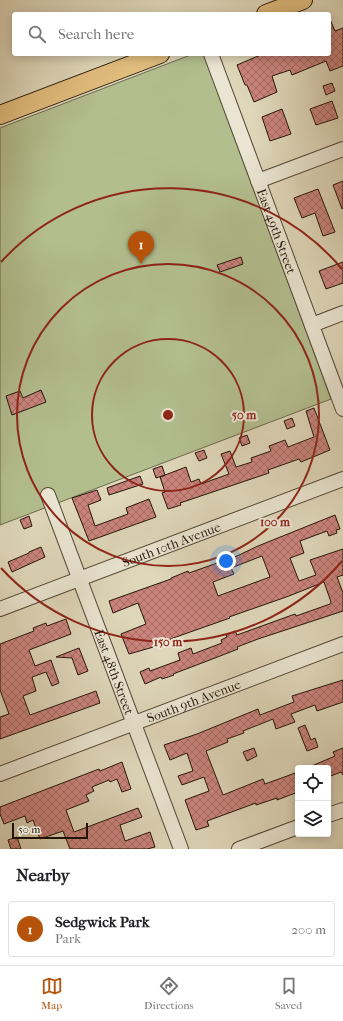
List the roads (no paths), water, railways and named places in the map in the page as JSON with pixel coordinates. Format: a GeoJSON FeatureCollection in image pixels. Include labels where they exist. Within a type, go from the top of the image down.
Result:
{"type":"FeatureCollection","features":[{"type":"Feature","properties":{"kind":"main road"},"geometry":{"type":"LineString","coordinates":[[271,12],[303,0]]}},
{"type":"Feature","properties":{"kind":"main road"},"geometry":{"type":"LineString","coordinates":[[0,115],[155,56]]}},
{"type":"Feature","properties":{"kind":"street","name":"East 49th Street"},"geometry":{"type":"LineString","coordinates":[[212,56],[343,409]]}},
{"type":"Feature","properties":{"kind":"street"},"geometry":{"type":"LineString","coordinates":[[258,181],[343,149]]}},
{"type":"Feature","properties":{"kind":"street"},"geometry":{"type":"LineString","coordinates":[[312,325],[343,314]]}},
{"type":"Feature","properties":{"kind":"street","name":"South 10th Avenue"},"geometry":{"type":"LineString","coordinates":[[0,610],[343,479]]}},
{"type":"Feature","properties":{"kind":"street","name":"East 48th Street"},"geometry":{"type":"LineString","coordinates":[[48,495],[181,849]]}},
{"type":"Feature","properties":{"kind":"street","name":"South 9th Avenue"},"geometry":{"type":"LineString","coordinates":[[0,774],[343,644]]}},
{"type":"Feature","properties":{"kind":"street"},"geometry":{"type":"LineString","coordinates":[[331,814],[343,810]]}},
{"type":"Feature","properties":{"kind":"street"},"geometry":{"type":"LineString","coordinates":[[239,849],[295,828]]}},
{"type":"Feature","properties":{"kind":"place","name":"Sedgwick Park"},"geometry":{"type":"Point","coordinates":[141,264]}}]}
